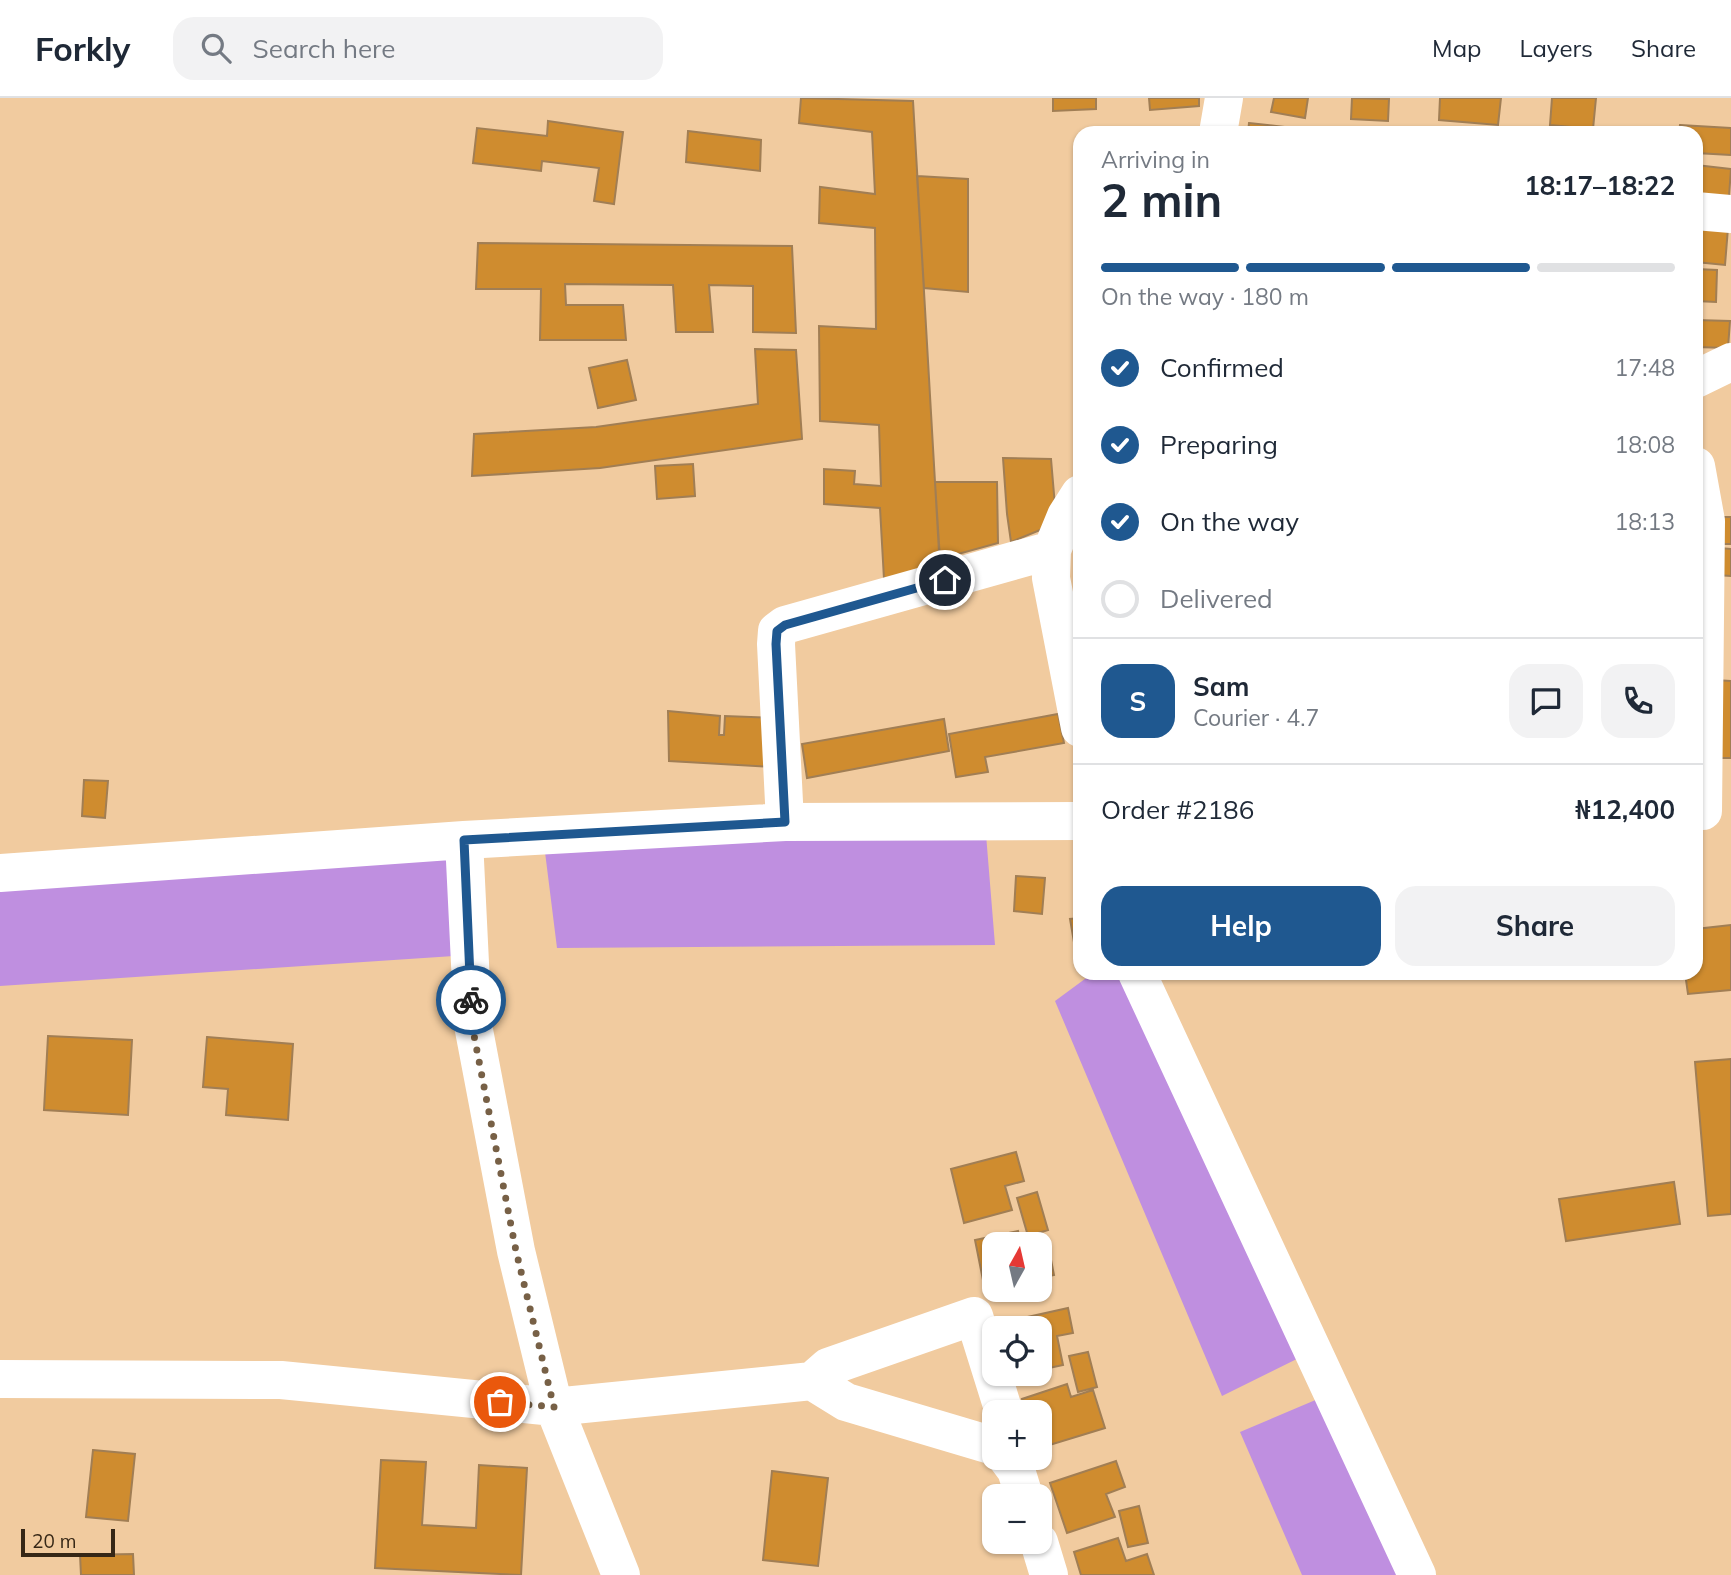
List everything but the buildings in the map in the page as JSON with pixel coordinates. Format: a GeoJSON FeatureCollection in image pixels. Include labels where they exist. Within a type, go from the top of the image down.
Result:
{"type":"FeatureCollection","features":[{"type":"Feature","properties":{"kind":"street"},"geometry":{"type":"LineString","coordinates":[[1219,126],[1224,98]]}},
{"type":"Feature","properties":{"kind":"street"},"geometry":{"type":"LineString","coordinates":[[1703,212],[1731,214]]}},
{"type":"Feature","properties":{"kind":"street"},"geometry":{"type":"LineString","coordinates":[[1703,376],[1731,362]]}},
{"type":"Feature","properties":{"kind":"street"},"geometry":{"type":"LineString","coordinates":[[1703,504],[1706,521],[1710,672],[1710,811]]}},
{"type":"Feature","properties":{"kind":"street"},"geometry":{"type":"LineString","coordinates":[[1069,519],[1051,578],[1073,692]]}},
{"type":"Feature","properties":{"kind":"street"},"geometry":{"type":"LineString","coordinates":[[785,822],[777,631],[785,625],[1069,519]]}},
{"type":"Feature","properties":{"kind":"street"},"geometry":{"type":"LineString","coordinates":[[0,873],[464,840],[785,822],[1073,831]]}},
{"type":"Feature","properties":{"kind":"street"},"geometry":{"type":"LineString","coordinates":[[464,840],[472,1025],[516,1251],[554,1407],[621,1575]]}},
{"type":"Feature","properties":{"kind":"street"},"geometry":{"type":"LineString","coordinates":[[1140,980],[1417,1575]]}},
{"type":"Feature","properties":{"kind":"street"},"geometry":{"type":"LineString","coordinates":[[0,1379],[281,1380],[554,1407],[813,1381],[828,1367],[974,1316],[999,1400]]}},
{"type":"Feature","properties":{"kind":"street"},"geometry":{"type":"LineString","coordinates":[[813,1381],[846,1402],[982,1442]]}},
{"type":"Feature","properties":{"kind":"street"},"geometry":{"type":"LineString","coordinates":[[1043,1554],[1049,1575]]}},
{"type":"Feature","properties":{"kind":"shaded area"},"geometry":{"type":"Polygon","coordinates":[[[985,822],[995,945],[557,948],[543,836],[985,822]]]}},
{"type":"Feature","properties":{"kind":"shaded area"},"geometry":{"type":"Polygon","coordinates":[[[464,840],[469,955],[0,986],[0,873],[464,840]]]}},
{"type":"Feature","properties":{"kind":"shaded area"},"geometry":{"type":"Polygon","coordinates":[[[1084,980],[1140,980],[1313,1351],[1222,1396],[1055,1001],[1084,980]]]}},
{"type":"Feature","properties":{"kind":"shaded area"},"geometry":{"type":"Polygon","coordinates":[[[1332,1393],[1420,1575],[1302,1575],[1240,1432],[1332,1393]]]}},
{"type":"Feature","properties":{"kind":"way so far"},"geometry":{"type":"LineString","coordinates":[[471,1000],[472,1025],[516,1251],[554,1407],[500,1402]]}},
{"type":"Feature","properties":{"kind":"route"},"geometry":{"type":"LineString","coordinates":[[471,1000],[464,840],[785,822],[777,631],[785,625],[945,580]]}}]}
